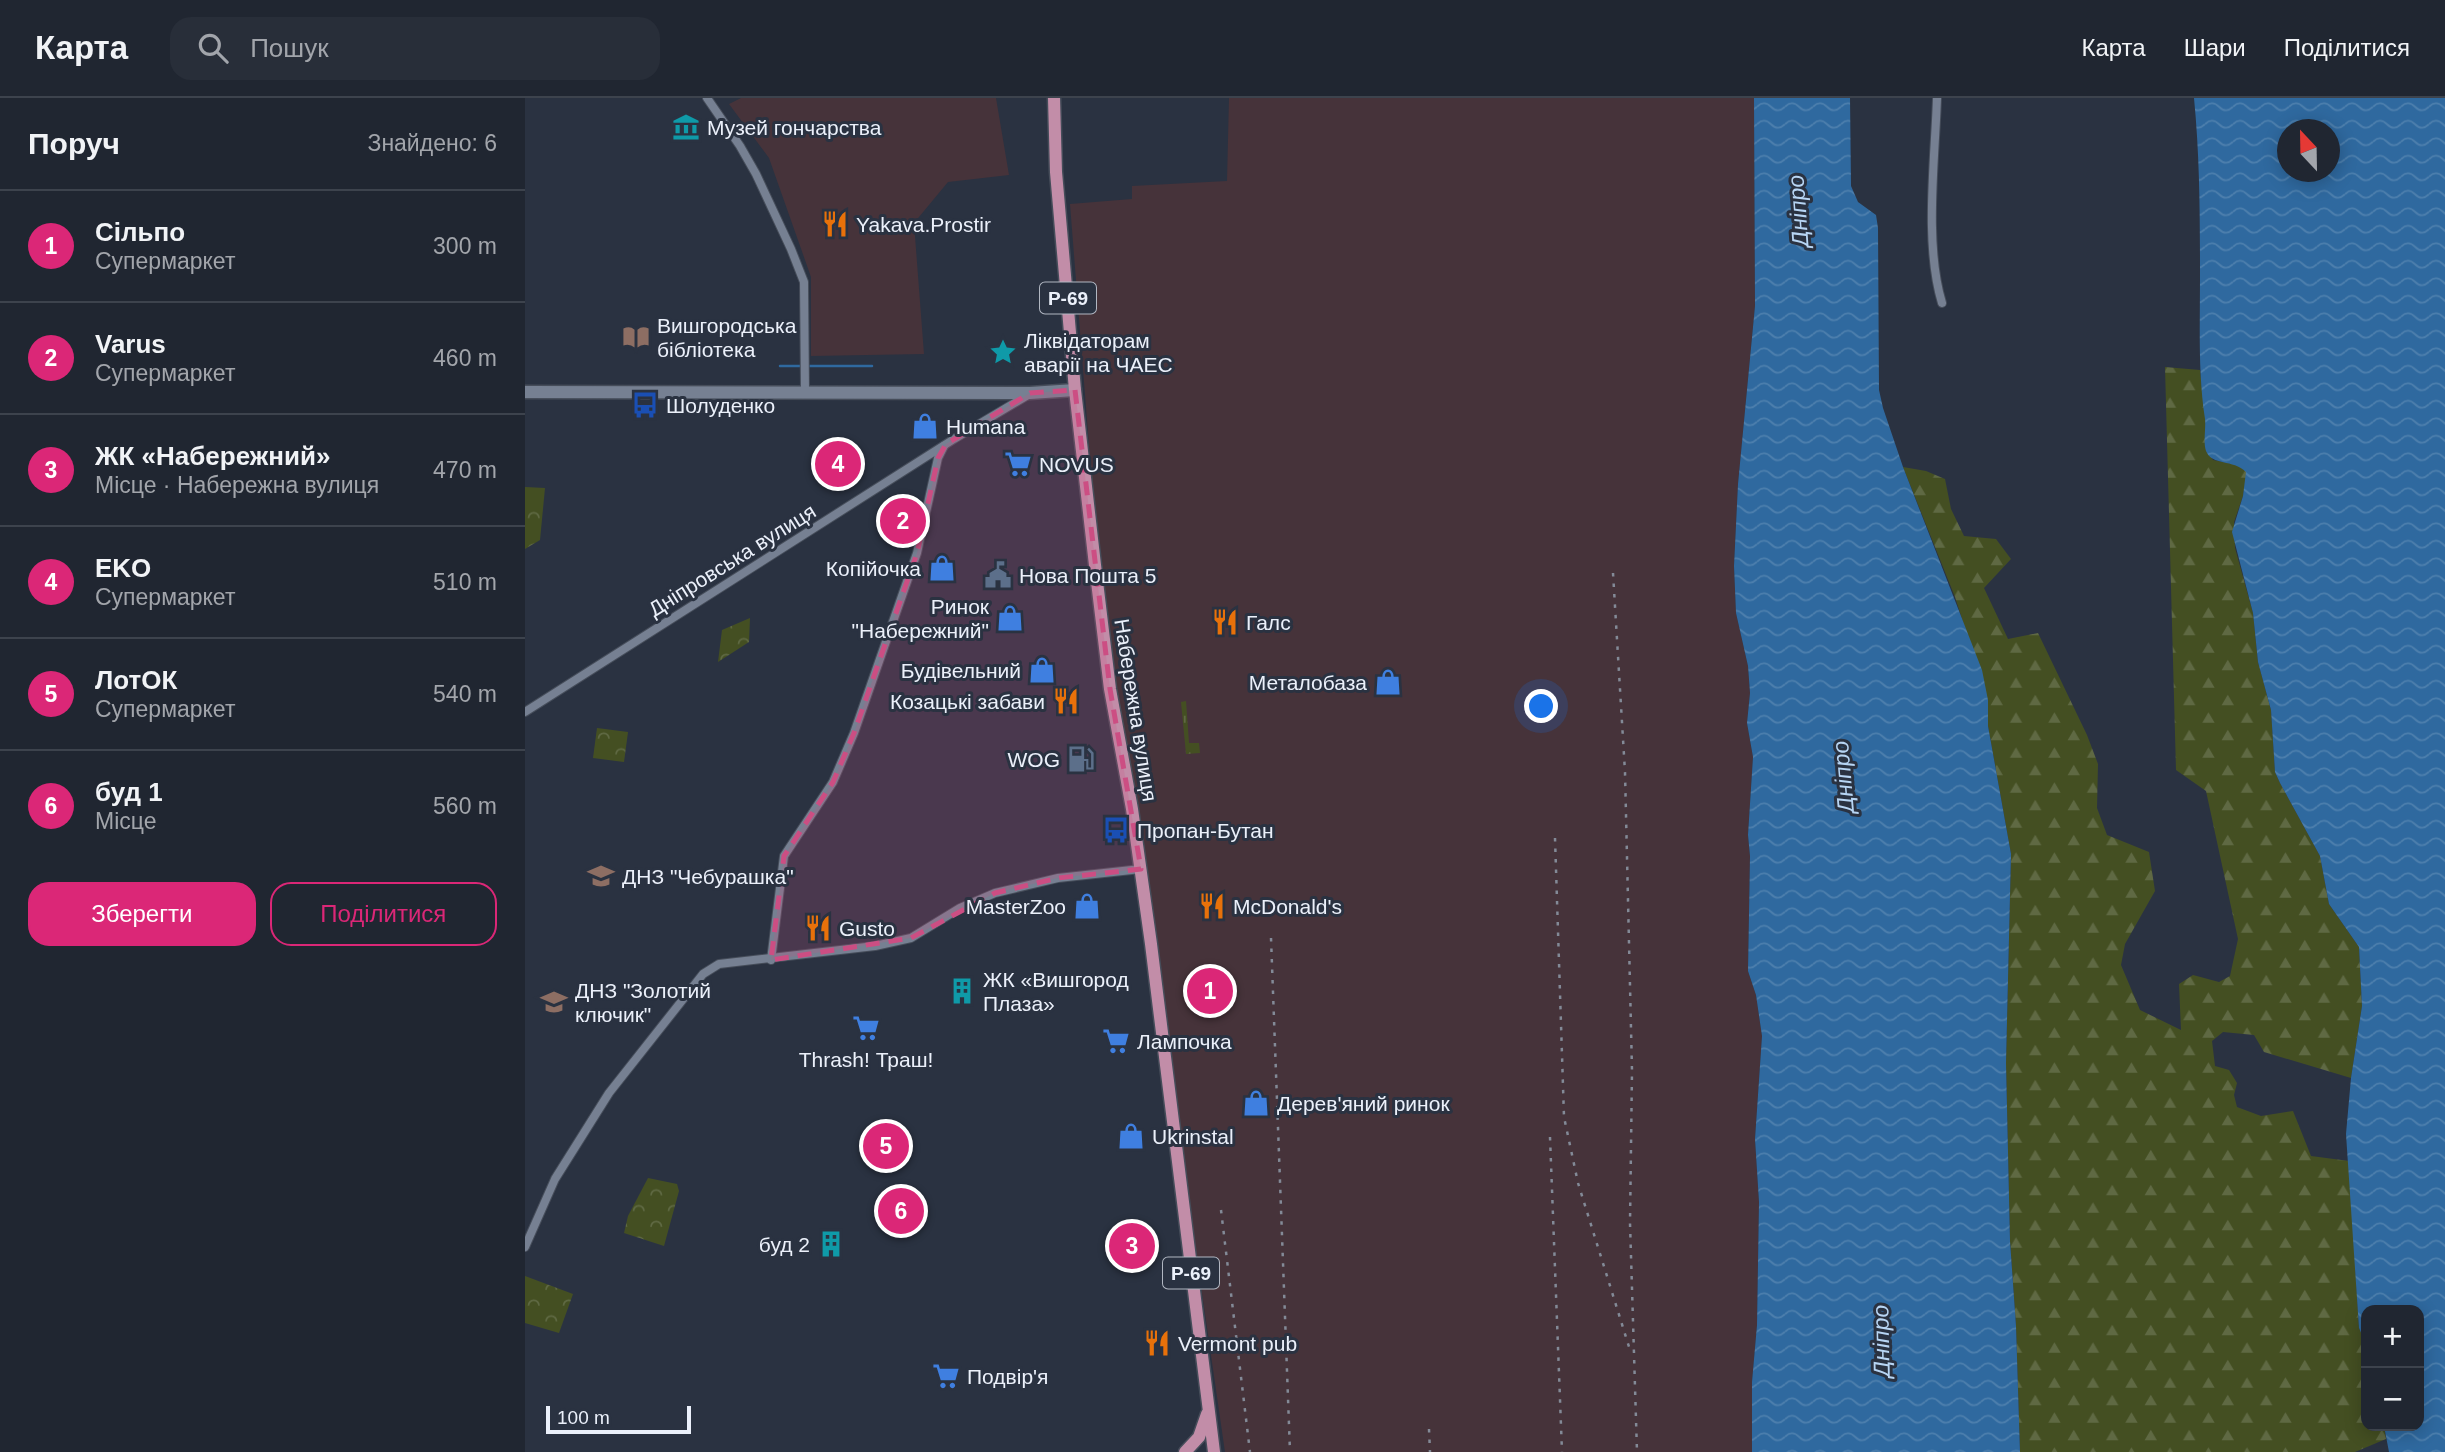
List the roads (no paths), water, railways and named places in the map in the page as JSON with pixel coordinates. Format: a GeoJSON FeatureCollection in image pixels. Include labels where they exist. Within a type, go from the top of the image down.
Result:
{"type":"FeatureCollection","features":[{"type":"Feature","properties":{"kind":"main road","name":"Набережна вулиця"},"geometry":{"type":"LineString","coordinates":[[1053,98],[1056,172],[1075,390],[1110,689],[1141,869],[1214,1452]]}},
{"type":"Feature","properties":{"kind":"main road"},"geometry":{"type":"LineString","coordinates":[[525,392],[1030,393],[1075,390]]}},
{"type":"Feature","properties":{"kind":"main road"},"geometry":{"type":"LineString","coordinates":[[1185,1452],[1199,1437],[1208,1410]]}},
{"type":"Feature","properties":{"kind":"street"},"geometry":{"type":"LineString","coordinates":[[707,98],[740,146],[755,174],[792,249],[804,282],[805,393]]}},
{"type":"Feature","properties":{"kind":"street"},"geometry":{"type":"LineString","coordinates":[[1937,98],[1933,211],[1935,278],[1943,303]]}},
{"type":"Feature","properties":{"kind":"street","name":"Дніпровська вулиця"},"geometry":{"type":"LineString","coordinates":[[525,712],[1030,393]]}},
{"type":"Feature","properties":{"kind":"street"},"geometry":{"type":"LineString","coordinates":[[771,960],[783,856],[832,782],[855,733],[917,553],[938,458],[946,444]]}},
{"type":"Feature","properties":{"kind":"street"},"geometry":{"type":"LineString","coordinates":[[525,1247],[555,1179],[609,1093],[703,974],[719,964],[875,946],[911,938],[960,908],[995,893],[1058,878],[1141,869]]}},
{"type":"Feature","properties":{"kind":"water","name":"Дніпро"},"geometry":{"type":"Polygon","coordinates":[[[1754,98],[1850,98],[1851,186],[1858,202],[1876,215],[1878,228],[1879,390],[1883,408],[1903,467],[1982,670],[1988,700],[1988,726],[2011,854],[2006,1063],[2010,1241],[2020,1452],[1752,1452],[1759,1202],[1755,1139],[1762,1036],[1756,995],[1748,971],[1748,835],[1753,757],[1747,723],[1750,693],[1748,666],[1736,613],[1734,566],[1738,484],[1755,306],[1754,98]]]}},
{"type":"Feature","properties":{"kind":"water"},"geometry":{"type":"Polygon","coordinates":[[[2194,98],[2445,98],[2445,1452],[2389,1452],[2385,1431],[2424,1431],[2424,1305],[2361,1305],[2361,1333],[2359,1328],[2346,1134],[2362,1006],[2359,947],[2329,904],[2320,856],[2275,772],[2271,710],[2258,662],[2253,613],[2232,532],[2243,496],[2246,472],[2235,465],[2213,459],[2205,447],[2200,367],[2199,166],[2194,98]]]}},
{"type":"Feature","properties":{"kind":"waterway"},"geometry":{"type":"LineString","coordinates":[[780,366],[801,366]]}},
{"type":"Feature","properties":{"kind":"waterway"},"geometry":{"type":"LineString","coordinates":[[808,366],[872,366]]}},
{"type":"Feature","properties":{"kind":"railway"},"geometry":{"type":"LineString","coordinates":[[1613,573],[1625,772],[1632,1071],[1630,1223],[1637,1452]]}},
{"type":"Feature","properties":{"kind":"railway"},"geometry":{"type":"LineString","coordinates":[[1555,838],[1564,1117],[1578,1183],[1630,1350]]}},
{"type":"Feature","properties":{"kind":"railway"},"geometry":{"type":"LineString","coordinates":[[1271,938],[1290,1452]]}},
{"type":"Feature","properties":{"kind":"railway"},"geometry":{"type":"LineString","coordinates":[[1550,1137],[1562,1452]]}},
{"type":"Feature","properties":{"kind":"railway"},"geometry":{"type":"LineString","coordinates":[[1221,1210],[1250,1452]]}},
{"type":"Feature","properties":{"kind":"railway"},"geometry":{"type":"LineString","coordinates":[[1429,1429],[1430,1452]]}},
{"type":"Feature","properties":{"kind":"place","name":"Музей гончарства"},"geometry":{"type":"Point","coordinates":[686,127]}},
{"type":"Feature","properties":{"kind":"place","name":"Yakava.Prostir"},"geometry":{"type":"Point","coordinates":[835,224]}},
{"type":"Feature","properties":{"kind":"place","name":"Вишгородська бібліотека"},"geometry":{"type":"Point","coordinates":[636,337]}},
{"type":"Feature","properties":{"kind":"place","name":"Ліквідаторам аварії на ЧАЕС"},"geometry":{"type":"Point","coordinates":[1003,352]}},
{"type":"Feature","properties":{"kind":"place","name":"Шолуденко"},"geometry":{"type":"Point","coordinates":[645,405]}},
{"type":"Feature","properties":{"kind":"place","name":"Humana"},"geometry":{"type":"Point","coordinates":[925,426]}},
{"type":"Feature","properties":{"kind":"place","name":"EKO"},"geometry":{"type":"Point","coordinates":[838,464]}},
{"type":"Feature","properties":{"kind":"place","name":"NOVUS"},"geometry":{"type":"Point","coordinates":[1018,464]}},
{"type":"Feature","properties":{"kind":"place","name":"Varus"},"geometry":{"type":"Point","coordinates":[903,521]}},
{"type":"Feature","properties":{"kind":"place","name":"Копійочка"},"geometry":{"type":"Point","coordinates":[942,568]}},
{"type":"Feature","properties":{"kind":"place","name":"Нова Пошта 5"},"geometry":{"type":"Point","coordinates":[998,575]}},
{"type":"Feature","properties":{"kind":"place","name":"Ринок \"Набережний\""},"geometry":{"type":"Point","coordinates":[1010,618]}},
{"type":"Feature","properties":{"kind":"place","name":"Галс"},"geometry":{"type":"Point","coordinates":[1225,622]}},
{"type":"Feature","properties":{"kind":"place","name":"Будівельний"},"geometry":{"type":"Point","coordinates":[1042,670]}},
{"type":"Feature","properties":{"kind":"place","name":"Металобаза"},"geometry":{"type":"Point","coordinates":[1388,682]}},
{"type":"Feature","properties":{"kind":"place","name":"Козацькі забави"},"geometry":{"type":"Point","coordinates":[1066,701]}},
{"type":"Feature","properties":{"kind":"place","name":"WOG"},"geometry":{"type":"Point","coordinates":[1081,759]}},
{"type":"Feature","properties":{"kind":"place","name":"Пропан-Бутан"},"geometry":{"type":"Point","coordinates":[1116,830]}},
{"type":"Feature","properties":{"kind":"place","name":"ДНЗ \"Чебурашка\""},"geometry":{"type":"Point","coordinates":[601,876]}},
{"type":"Feature","properties":{"kind":"place","name":"MasterZoo"},"geometry":{"type":"Point","coordinates":[1087,906]}},
{"type":"Feature","properties":{"kind":"place","name":"McDonald's"},"geometry":{"type":"Point","coordinates":[1212,906]}},
{"type":"Feature","properties":{"kind":"place","name":"Gusto"},"geometry":{"type":"Point","coordinates":[818,928]}},
{"type":"Feature","properties":{"kind":"place","name":"ЖК «Вишгород Плаза»"},"geometry":{"type":"Point","coordinates":[962,991]}},
{"type":"Feature","properties":{"kind":"place","name":"Сільпо"},"geometry":{"type":"Point","coordinates":[1210,991]}},
{"type":"Feature","properties":{"kind":"place","name":"ДНЗ \"Золотий ключик\""},"geometry":{"type":"Point","coordinates":[554,1002]}},
{"type":"Feature","properties":{"kind":"place","name":"Thrash! Траш!"},"geometry":{"type":"Point","coordinates":[866,1028]}},
{"type":"Feature","properties":{"kind":"place","name":"Лампочка"},"geometry":{"type":"Point","coordinates":[1116,1041]}},
{"type":"Feature","properties":{"kind":"place","name":"Дерев'яний ринок"},"geometry":{"type":"Point","coordinates":[1256,1103]}},
{"type":"Feature","properties":{"kind":"place","name":"Ukrinstal"},"geometry":{"type":"Point","coordinates":[1131,1136]}},
{"type":"Feature","properties":{"kind":"place","name":"ЛотОК"},"geometry":{"type":"Point","coordinates":[886,1146]}},
{"type":"Feature","properties":{"kind":"place","name":"буд 1"},"geometry":{"type":"Point","coordinates":[901,1211]}},
{"type":"Feature","properties":{"kind":"place","name":"буд 2"},"geometry":{"type":"Point","coordinates":[831,1244]}},
{"type":"Feature","properties":{"kind":"place","name":"ЖК «Набережний»"},"geometry":{"type":"Point","coordinates":[1132,1246]}},
{"type":"Feature","properties":{"kind":"place","name":"Vermont pub"},"geometry":{"type":"Point","coordinates":[1157,1343]}},
{"type":"Feature","properties":{"kind":"place","name":"Подвір'я"},"geometry":{"type":"Point","coordinates":[946,1376]}}]}
